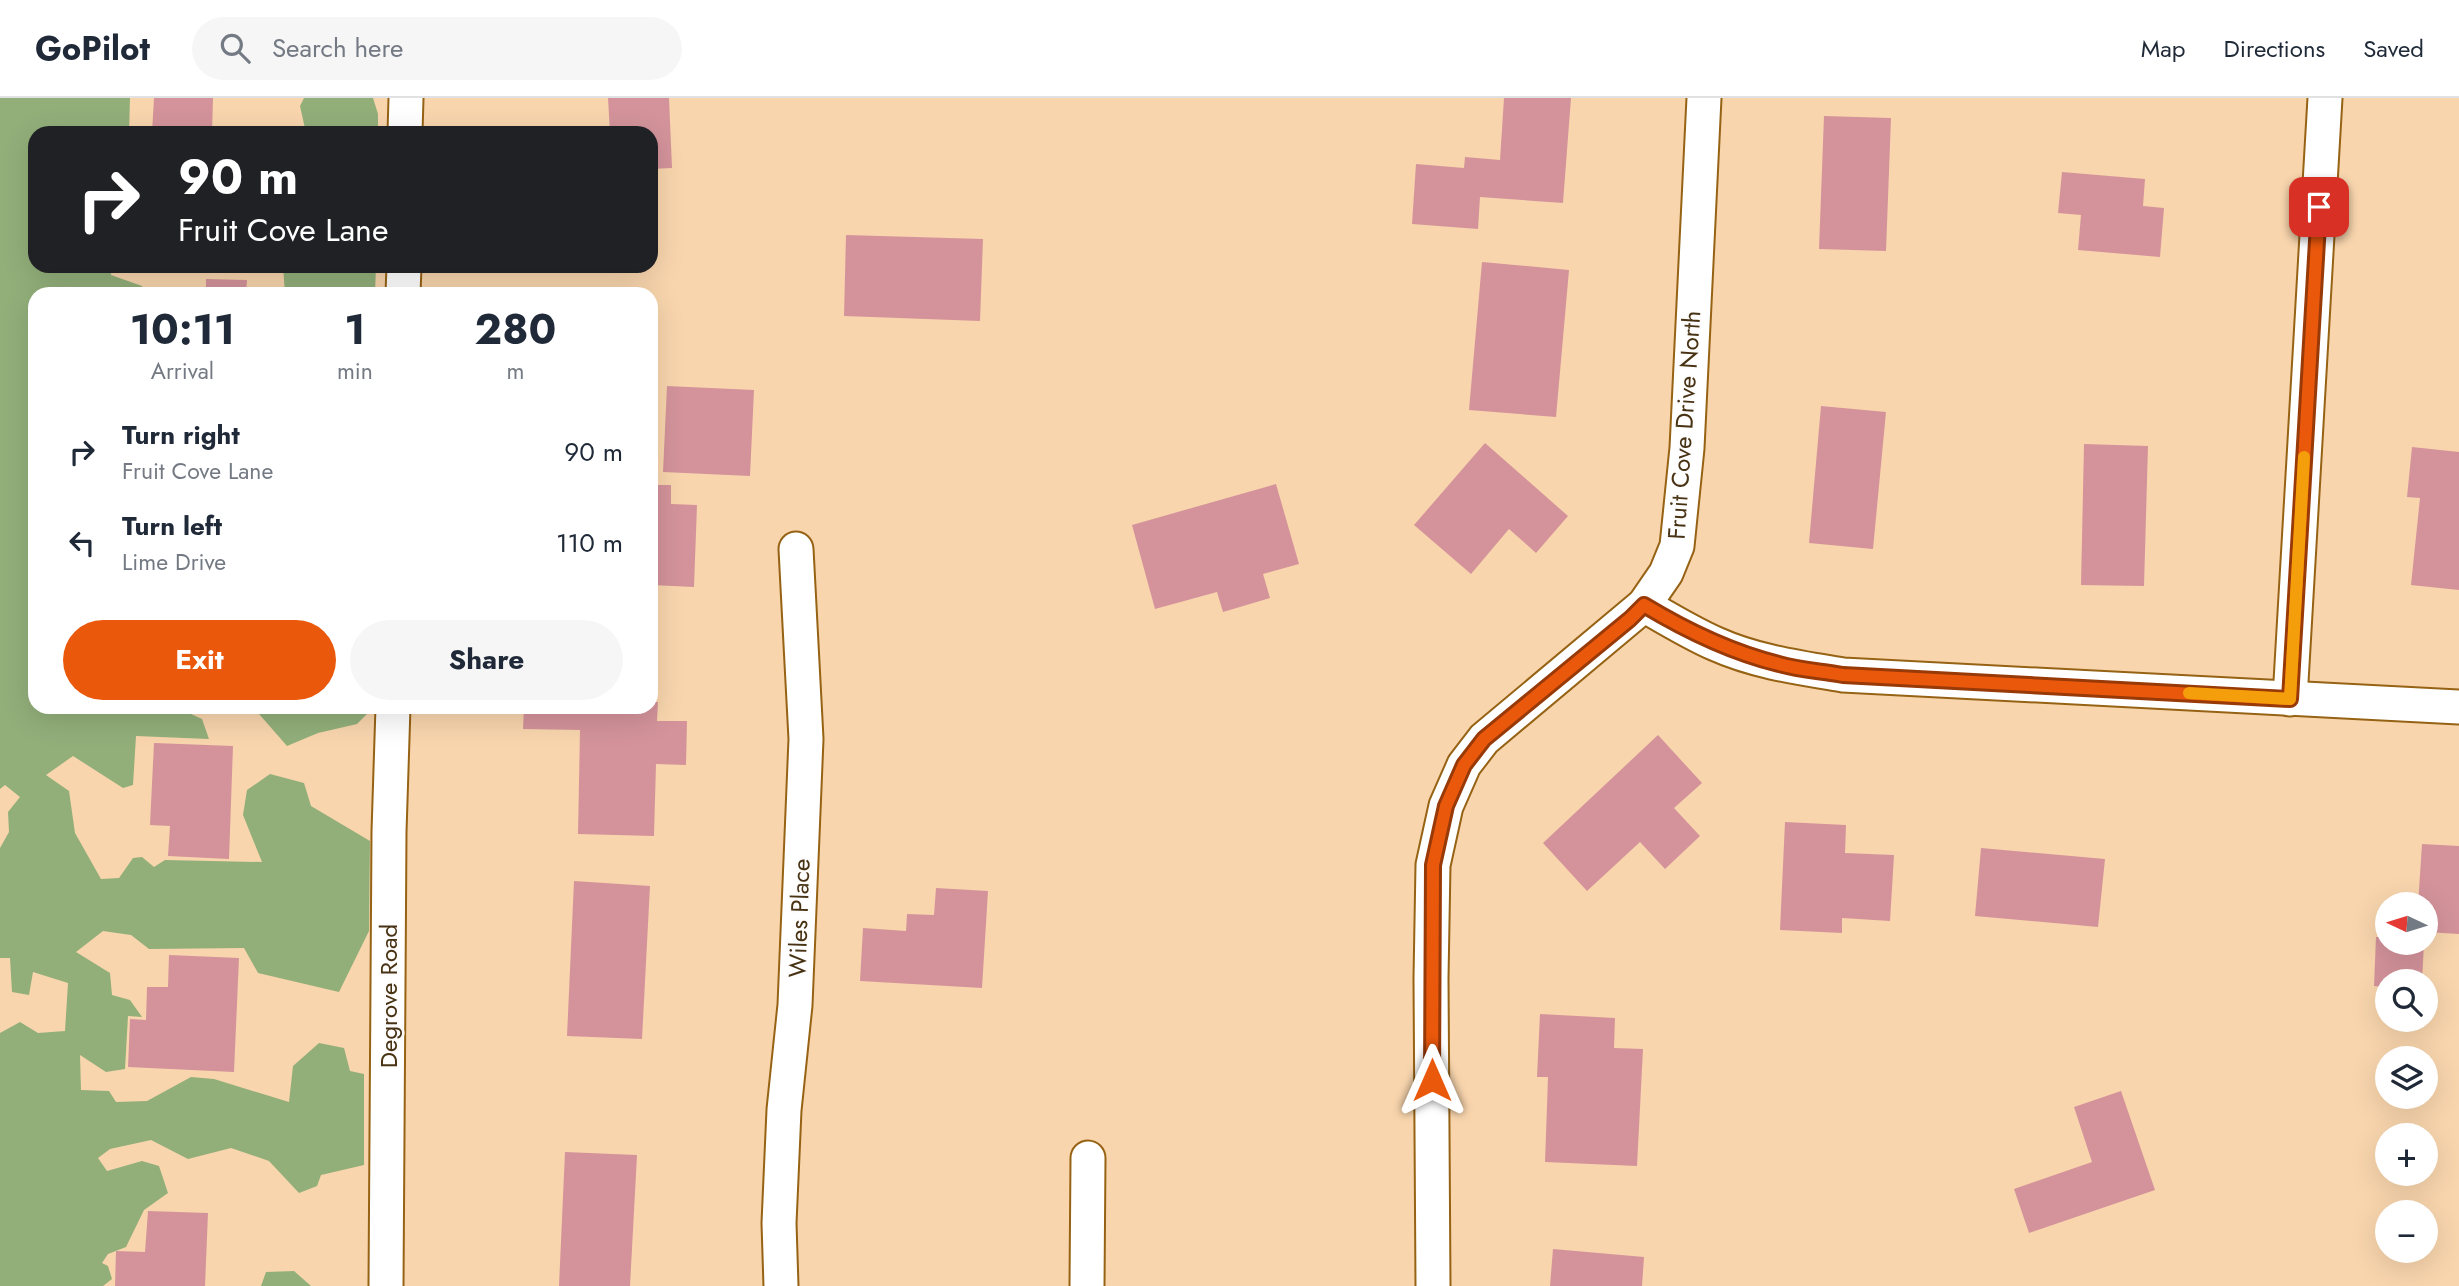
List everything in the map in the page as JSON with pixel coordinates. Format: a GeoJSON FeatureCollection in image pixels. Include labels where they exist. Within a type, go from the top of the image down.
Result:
{"type":"FeatureCollection","features":[{"type":"Feature","properties":{"kind":"street"},"geometry":{"type":"LineString","coordinates":[[405,126],[406,98]]}},
{"type":"Feature","properties":{"kind":"street","name":"Fruit Cove Drive North"},"geometry":{"type":"LineString","coordinates":[[1433,1286],[1433,865],[1446,806],[1464,765],[1484,739],[1644,605],[1666,573],[1676,546],[1687,448],[1704,98]]}},
{"type":"Feature","properties":{"kind":"street"},"geometry":{"type":"LineString","coordinates":[[2290,699],[2326,98]]}},
{"type":"Feature","properties":{"kind":"street","name":"Wiles Place"},"geometry":{"type":"LineString","coordinates":[[781,1286],[779,1223],[784,1110],[795,1005],[806,739],[796,549]]}},
{"type":"Feature","properties":{"kind":"street"},"geometry":{"type":"LineString","coordinates":[[1644,605],[1719,646],[1780,665],[1843,675],[2459,707]]}},
{"type":"Feature","properties":{"kind":"street","name":"Degrove Road"},"geometry":{"type":"LineString","coordinates":[[387,1286],[389,832],[393,714]]}},
{"type":"Feature","properties":{"kind":"street"},"geometry":{"type":"LineString","coordinates":[[1087,1286],[1088,1158]]}},
{"type":"Feature","properties":{"kind":"green space"},"geometry":{"type":"Polygon","coordinates":[[[0,98],[130,98],[129,126],[28,126],[28,273],[111,273],[142,287],[28,287],[28,714],[191,714],[202,719],[209,739],[136,736],[133,785],[123,788],[73,756],[46,775],[69,791],[75,833],[101,879],[119,878],[133,858],[142,857],[154,867],[165,860],[262,862],[243,815],[247,790],[270,774],[304,783],[311,806],[370,841],[369,931],[339,992],[258,973],[244,948],[149,949],[131,935],[103,931],[76,952],[110,973],[112,995],[130,1000],[142,1017],[128,1016],[125,1069],[106,1072],[80,1055],[81,1090],[109,1091],[116,1102],[147,1101],[191,1077],[214,1079],[289,1102],[293,1066],[319,1043],[344,1048],[350,1071],[364,1074],[364,1165],[321,1175],[317,1186],[299,1193],[269,1161],[231,1148],[188,1159],[151,1140],[110,1149],[98,1158],[107,1171],[142,1161],[159,1166],[168,1193],[144,1210],[126,1247],[108,1254],[102,1263],[108,1266],[112,1279],[103,1286],[0,1286],[0,1033],[20,1022],[38,1033],[65,1031],[68,983],[33,972],[29,995],[12,992],[10,958],[0,958],[0,848],[9,832],[8,812],[20,797],[5,785],[0,789],[0,98]]]}},
{"type":"Feature","properties":{"kind":"green space"},"geometry":{"type":"Polygon","coordinates":[[[304,98],[373,98],[378,114],[378,126],[304,126],[300,106],[304,98]]]}},
{"type":"Feature","properties":{"kind":"green space"},"geometry":{"type":"Polygon","coordinates":[[[284,273],[376,273],[375,287],[284,287],[284,273]]]}},
{"type":"Feature","properties":{"kind":"green space"},"geometry":{"type":"Polygon","coordinates":[[[259,714],[367,714],[357,724],[318,733],[287,746],[259,714]]]}},
{"type":"Feature","properties":{"kind":"green space"},"geometry":{"type":"Polygon","coordinates":[[[294,1271],[311,1286],[261,1286],[266,1272],[294,1271]]]}},
{"type":"Feature","properties":{"kind":"building"},"geometry":{"type":"Polygon","coordinates":[[[154,98],[213,98],[212,126],[152,126],[154,98]]]}},
{"type":"Feature","properties":{"kind":"building"},"geometry":{"type":"Polygon","coordinates":[[[608,98],[669,98],[672,168],[658,169],[658,126],[610,126],[608,98]]]}},
{"type":"Feature","properties":{"kind":"building"},"geometry":{"type":"Polygon","coordinates":[[[1504,98],[1571,98],[1563,203],[1480,197],[1478,229],[1412,224],[1416,164],[1464,168],[1465,157],[1500,160],[1504,98]]]}},
{"type":"Feature","properties":{"kind":"building"},"geometry":{"type":"Polygon","coordinates":[[[1824,116],[1891,118],[1886,251],[1819,249],[1824,116]]]}},
{"type":"Feature","properties":{"kind":"building"},"geometry":{"type":"Polygon","coordinates":[[[2062,172],[2145,179],[2143,206],[2164,208],[2160,257],[2078,250],[2081,215],[2058,213],[2062,172]]]}},
{"type":"Feature","properties":{"kind":"building"},"geometry":{"type":"Polygon","coordinates":[[[846,235],[983,239],[980,321],[844,316],[846,235]]]}},
{"type":"Feature","properties":{"kind":"building"},"geometry":{"type":"Polygon","coordinates":[[[1482,262],[1569,270],[1556,417],[1469,410],[1482,262]]]}},
{"type":"Feature","properties":{"kind":"building"},"geometry":{"type":"Polygon","coordinates":[[[206,279],[247,280],[246,287],[206,287],[206,279]]]}},
{"type":"Feature","properties":{"kind":"building"},"geometry":{"type":"Polygon","coordinates":[[[667,386],[754,390],[750,476],[663,472],[667,386]]]}},
{"type":"Feature","properties":{"kind":"building"},"geometry":{"type":"Polygon","coordinates":[[[1821,406],[1886,412],[1873,549],[1809,543],[1821,406]]]}},
{"type":"Feature","properties":{"kind":"building"},"geometry":{"type":"Polygon","coordinates":[[[1485,443],[1568,516],[1536,553],[1509,529],[1471,574],[1414,525],[1485,443]]]}},
{"type":"Feature","properties":{"kind":"building"},"geometry":{"type":"Polygon","coordinates":[[[2084,444],[2148,446],[2144,586],[2081,585],[2084,444]]]}},
{"type":"Feature","properties":{"kind":"building"},"geometry":{"type":"Polygon","coordinates":[[[2412,447],[2459,452],[2459,590],[2411,585],[2420,498],[2407,497],[2412,447]]]}},
{"type":"Feature","properties":{"kind":"building"},"geometry":{"type":"Polygon","coordinates":[[[1276,484],[1299,564],[1263,574],[1270,598],[1223,612],[1217,592],[1155,609],[1132,525],[1276,484]]]}},
{"type":"Feature","properties":{"kind":"building"},"geometry":{"type":"Polygon","coordinates":[[[658,485],[671,485],[671,504],[697,505],[694,587],[658,585],[658,485]]]}},
{"type":"Feature","properties":{"kind":"building"},"geometry":{"type":"Polygon","coordinates":[[[524,714],[657,714],[657,721],[687,721],[686,765],[656,764],[654,836],[578,834],[580,730],[523,729],[524,714]]]}},
{"type":"Feature","properties":{"kind":"building"},"geometry":{"type":"Polygon","coordinates":[[[1658,735],[1702,783],[1674,808],[1700,836],[1665,869],[1640,842],[1587,891],[1543,843],[1658,735]]]}},
{"type":"Feature","properties":{"kind":"building"},"geometry":{"type":"Polygon","coordinates":[[[154,743],[233,746],[229,859],[168,856],[170,826],[150,825],[154,743]]]}},
{"type":"Feature","properties":{"kind":"building"},"geometry":{"type":"Polygon","coordinates":[[[1785,822],[1846,825],[1845,853],[1894,855],[1890,921],[1842,918],[1842,933],[1780,930],[1785,822]]]}},
{"type":"Feature","properties":{"kind":"building"},"geometry":{"type":"Polygon","coordinates":[[[2422,844],[2459,846],[2459,934],[2438,933],[2438,892],[2419,892],[2422,844]]]}},
{"type":"Feature","properties":{"kind":"building"},"geometry":{"type":"Polygon","coordinates":[[[1981,848],[2105,859],[2098,927],[1975,916],[1981,848]]]}},
{"type":"Feature","properties":{"kind":"building"},"geometry":{"type":"Polygon","coordinates":[[[574,881],[650,886],[642,1039],[567,1036],[574,881]]]}},
{"type":"Feature","properties":{"kind":"building"},"geometry":{"type":"Polygon","coordinates":[[[936,888],[988,891],[982,988],[860,981],[863,928],[906,931],[907,914],[934,915],[936,888]]]}},
{"type":"Feature","properties":{"kind":"building"},"geometry":{"type":"Polygon","coordinates":[[[169,955],[239,958],[234,1072],[128,1067],[130,1019],[146,1020],[147,987],[168,987],[169,955]]]}},
{"type":"Feature","properties":{"kind":"building"},"geometry":{"type":"Polygon","coordinates":[[[2375,956],[2423,956],[2423,969],[2375,969],[2374,986],[2375,956]]]}},
{"type":"Feature","properties":{"kind":"building"},"geometry":{"type":"Polygon","coordinates":[[[1540,1014],[1615,1018],[1614,1048],[1643,1049],[1637,1166],[1545,1162],[1548,1077],[1537,1077],[1540,1014]]]}},
{"type":"Feature","properties":{"kind":"building"},"geometry":{"type":"Polygon","coordinates":[[[2121,1091],[2155,1190],[2029,1233],[2014,1189],[2092,1162],[2074,1107],[2121,1091]]]}},
{"type":"Feature","properties":{"kind":"building"},"geometry":{"type":"Polygon","coordinates":[[[565,1152],[637,1155],[630,1286],[559,1286],[565,1152]]]}},
{"type":"Feature","properties":{"kind":"building"},"geometry":{"type":"Polygon","coordinates":[[[148,1211],[208,1213],[205,1286],[115,1286],[116,1251],[145,1252],[148,1211]]]}},
{"type":"Feature","properties":{"kind":"building"},"geometry":{"type":"Polygon","coordinates":[[[1553,1249],[1644,1257],[1642,1286],[1550,1286],[1553,1249]]]}},
{"type":"Feature","properties":{"kind":"slow traffic"},"geometry":{"type":"LineString","coordinates":[[2189,693],[2290,699],[2304,457]]}},
{"type":"Feature","properties":{"kind":"route"},"geometry":{"type":"LineString","coordinates":[[1432,1080],[1433,865],[1446,806],[1464,765],[1484,739],[1644,605],[1719,646],[1780,665],[1843,675],[2290,699],[2319,207]]}}]}
